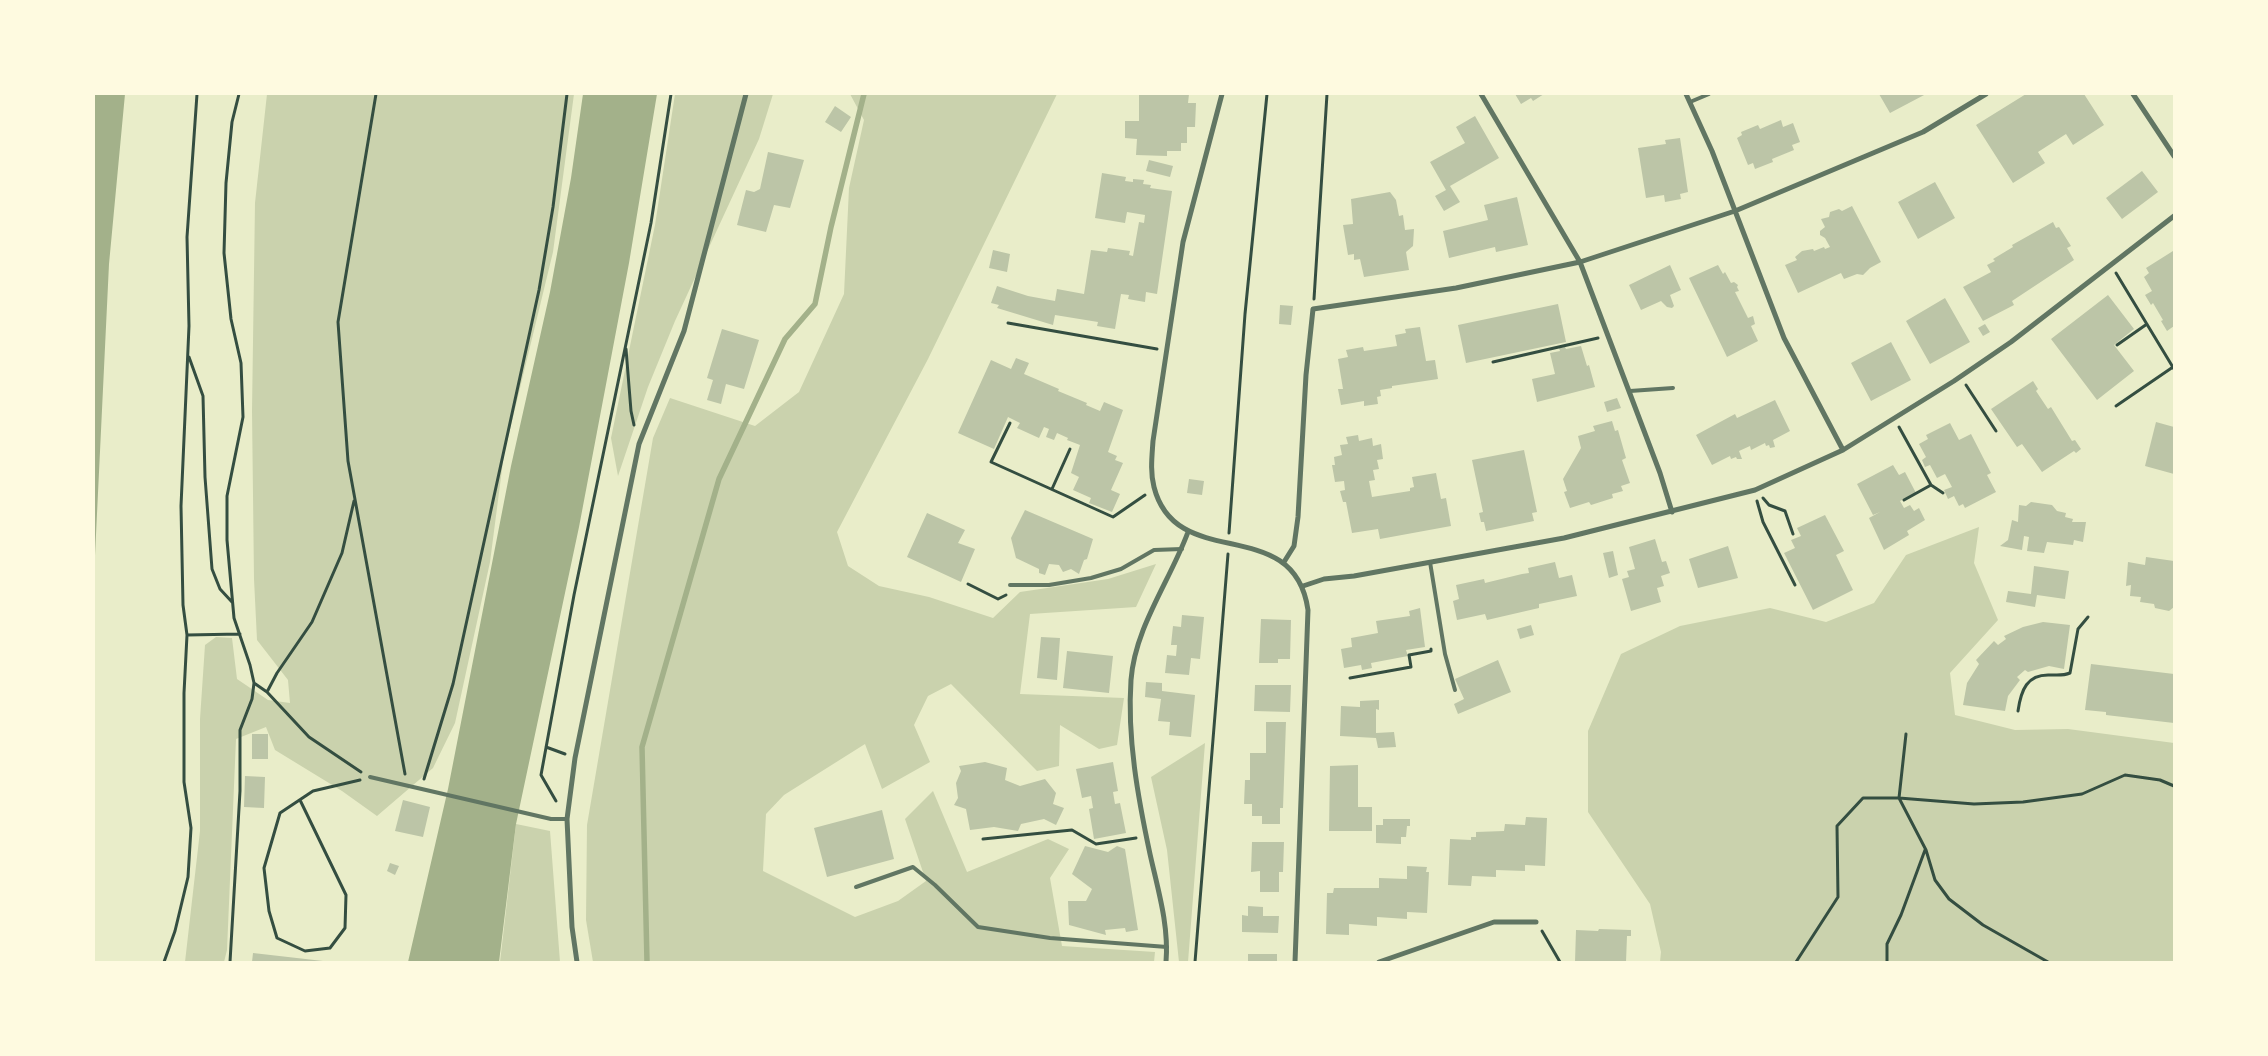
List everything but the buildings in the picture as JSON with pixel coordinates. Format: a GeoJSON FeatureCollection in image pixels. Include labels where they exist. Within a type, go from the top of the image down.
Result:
{"type":"FeatureCollection","features":[{"type":"Feature","properties":{"kind":"street"},"geometry":{"type":"LineString","coordinates":[[578,962],[572,927],[567,819],[575,758],[639,444],[684,331],[746,94]]}},
{"type":"Feature","properties":{"kind":"street"},"geometry":{"type":"LineString","coordinates":[[1222,94],[1183,242],[1153,441],[1151,467],[1154,489],[1166,515],[1188,532],[1255,549],[1284,562],[1303,586],[1308,617],[1295,962]]}},
{"type":"Feature","properties":{"kind":"street"},"geometry":{"type":"LineString","coordinates":[[1481,94],[1580,262],[1630,390],[1672,512]]}},
{"type":"Feature","properties":{"kind":"street"},"geometry":{"type":"LineString","coordinates":[[1686,94],[1712,151],[1784,338],[1843,450]]}},
{"type":"Feature","properties":{"kind":"street"},"geometry":{"type":"LineString","coordinates":[[1284,562],[1294,546],[1298,517],[1306,375],[1313,309],[1456,288],[1580,262],[1735,211],[1923,132],[1986,94]]}},
{"type":"Feature","properties":{"kind":"street"},"geometry":{"type":"LineString","coordinates":[[2134,94],[2174,156]]}},
{"type":"Feature","properties":{"kind":"street"},"geometry":{"type":"LineString","coordinates":[[1303,586],[1324,579],[1354,576],[1564,538],[1754,491],[1843,450],[1960,376],[2011,342],[2174,216]]}},
{"type":"Feature","properties":{"kind":"street"},"geometry":{"type":"LineString","coordinates":[[1166,962],[1168,947],[1162,904],[1147,837],[1134,756],[1131,679],[1137,650],[1149,614],[1182,549],[1188,532]]}},
{"type":"Feature","properties":{"kind":"street"},"geometry":{"type":"LineString","coordinates":[[1379,962],[1494,922],[1536,922]]}},
{"type":"Feature","properties":{"kind":"lane"},"geometry":{"type":"LineString","coordinates":[[1690,102],[1709,94]]}},
{"type":"Feature","properties":{"kind":"lane"},"geometry":{"type":"LineString","coordinates":[[1630,390],[1673,388]]}},
{"type":"Feature","properties":{"kind":"lane"},"geometry":{"type":"LineString","coordinates":[[1010,585],[1049,585],[1091,578],[1121,569],[1154,550],[1182,549]]}},
{"type":"Feature","properties":{"kind":"lane"},"geometry":{"type":"LineString","coordinates":[[1430,562],[1445,654],[1455,690]]}},
{"type":"Feature","properties":{"kind":"lane"},"geometry":{"type":"LineString","coordinates":[[370,778],[551,819],[567,819]]}},
{"type":"Feature","properties":{"kind":"lane"},"geometry":{"type":"LineString","coordinates":[[856,887],[913,867],[935,885],[978,927],[1050,938],[1168,947]]}},
{"type":"Feature","properties":{"kind":"path"},"geometry":{"type":"LineString","coordinates":[[164,962],[176,931],[188,877],[191,828],[184,782],[184,693],[187,635],[183,605],[181,506],[188,353],[187,237],[197,94]]}},
{"type":"Feature","properties":{"kind":"path"},"geometry":{"type":"LineString","coordinates":[[230,962],[240,791],[240,730],[252,699],[254,683],[234,618],[227,540],[227,496],[243,417],[241,363],[231,319],[224,253],[226,183],[232,122],[239,94]]}},
{"type":"Feature","properties":{"kind":"path"},"geometry":{"type":"LineString","coordinates":[[376,94],[338,322],[348,461],[408,786]]}},
{"type":"Feature","properties":{"kind":"path"},"geometry":{"type":"LineString","coordinates":[[421,790],[453,684],[538,290],[553,207],[567,94]]}},
{"type":"Feature","properties":{"kind":"path"},"geometry":{"type":"LineString","coordinates":[[567,819],[541,775],[574,595],[651,223],[671,94]]}},
{"type":"Feature","properties":{"kind":"path"},"geometry":{"type":"LineString","coordinates":[[1229,519],[1245,314],[1267,94]]}},
{"type":"Feature","properties":{"kind":"path"},"geometry":{"type":"LineString","coordinates":[[1313,309],[1327,94]]}},
{"type":"Feature","properties":{"kind":"path"},"geometry":{"type":"LineString","coordinates":[[2111,264],[2174,368],[2116,406]]}},
{"type":"Feature","properties":{"kind":"path"},"geometry":{"type":"LineString","coordinates":[[1008,323],[1167,351]]}},
{"type":"Feature","properties":{"kind":"path"},"geometry":{"type":"LineString","coordinates":[[2117,345],[2147,324]]}},
{"type":"Feature","properties":{"kind":"path"},"geometry":{"type":"LineString","coordinates":[[1493,362],[1608,335]]}},
{"type":"Feature","properties":{"kind":"path"},"geometry":{"type":"LineString","coordinates":[[626,343],[631,411],[639,444]]}},
{"type":"Feature","properties":{"kind":"path"},"geometry":{"type":"LineString","coordinates":[[188,353],[203,396],[205,477],[212,570],[220,588],[232,602]]}},
{"type":"Feature","properties":{"kind":"path"},"geometry":{"type":"LineString","coordinates":[[1960,376],[1996,430]]}},
{"type":"Feature","properties":{"kind":"path"},"geometry":{"type":"LineString","coordinates":[[1894,418],[1931,485],[1943,493]]}},
{"type":"Feature","properties":{"kind":"path"},"geometry":{"type":"LineString","coordinates":[[1010,423],[991,462],[1113,517],[1154,489]]}},
{"type":"Feature","properties":{"kind":"path"},"geometry":{"type":"LineString","coordinates":[[1052,489],[1070,449]]}},
{"type":"Feature","properties":{"kind":"path"},"geometry":{"type":"LineString","coordinates":[[1904,500],[1931,485]]}},
{"type":"Feature","properties":{"kind":"path"},"geometry":{"type":"LineString","coordinates":[[1754,491],[1769,505],[1785,511],[1793,534]]}},
{"type":"Feature","properties":{"kind":"path"},"geometry":{"type":"LineString","coordinates":[[1754,491],[1763,522],[1795,585]]}},
{"type":"Feature","properties":{"kind":"path"},"geometry":{"type":"LineString","coordinates":[[268,692],[278,673],[312,622],[342,553],[355,497]]}},
{"type":"Feature","properties":{"kind":"path"},"geometry":{"type":"LineString","coordinates":[[1195,962],[1227,563]]}},
{"type":"Feature","properties":{"kind":"path"},"geometry":{"type":"LineString","coordinates":[[968,584],[998,599],[1024,585]]}},
{"type":"Feature","properties":{"kind":"path"},"geometry":{"type":"LineString","coordinates":[[2018,711],[2020,694],[2025,684],[2035,676],[2062,676],[2070,673],[2078,629],[2088,617]]}},
{"type":"Feature","properties":{"kind":"path"},"geometry":{"type":"LineString","coordinates":[[187,635],[240,634]]}},
{"type":"Feature","properties":{"kind":"path"},"geometry":{"type":"LineString","coordinates":[[1350,678],[1411,667],[1409,655],[1431,651],[1430,641]]}},
{"type":"Feature","properties":{"kind":"path"},"geometry":{"type":"LineString","coordinates":[[254,683],[268,692],[309,736],[370,778]]}},
{"type":"Feature","properties":{"kind":"path"},"geometry":{"type":"LineString","coordinates":[[1906,734],[1899,798],[1926,850],[1935,880],[1949,899],[1983,925],[2048,962]]}},
{"type":"Feature","properties":{"kind":"path"},"geometry":{"type":"LineString","coordinates":[[546,747],[575,758]]}},
{"type":"Feature","properties":{"kind":"path"},"geometry":{"type":"LineString","coordinates":[[1796,962],[1838,897],[1837,826],[1863,798],[1899,798],[1974,804],[2024,802],[2082,794],[2125,775],[2160,780],[2174,786]]}},
{"type":"Feature","properties":{"kind":"path"},"geometry":{"type":"LineString","coordinates":[[300,800],[346,894],[345,928],[330,948],[305,951],[277,938],[268,911],[264,868],[280,813],[313,791],[355,781]]}},
{"type":"Feature","properties":{"kind":"path"},"geometry":{"type":"LineString","coordinates":[[983,839],[1072,830],[1096,844],[1147,837]]}},
{"type":"Feature","properties":{"kind":"path"},"geometry":{"type":"LineString","coordinates":[[1887,962],[1887,944],[1901,915],[1926,850]]}},
{"type":"Feature","properties":{"kind":"path"},"geometry":{"type":"LineString","coordinates":[[1536,922],[1553,947],[1560,962]]}},
{"type":"Feature","properties":{"kind":"shaded area"},"geometry":{"type":"Polygon","coordinates":[[[94,94],[125,94],[109,264],[94,576],[94,94]]]}},
{"type":"Feature","properties":{"kind":"shaded area"},"geometry":{"type":"Polygon","coordinates":[[[267,94],[574,94],[553,252],[504,454],[490,562],[455,723],[433,768],[377,816],[342,791],[275,750],[266,727],[236,739],[227,950],[224,962],[185,962],[200,831],[200,719],[205,645],[216,637],[232,638],[237,679],[268,700],[290,703],[288,680],[257,640],[254,579],[252,411],[255,203],[267,94]]]}},
{"type":"Feature","properties":{"kind":"shaded area"},"geometry":{"type":"Polygon","coordinates":[[[583,94],[657,94],[629,263],[579,527],[516,824],[499,962],[408,962],[448,789],[511,466],[550,292],[571,178],[583,94]]]}},
{"type":"Feature","properties":{"kind":"shaded area"},"geometry":{"type":"Polygon","coordinates":[[[675,94],[773,94],[759,139],[675,321],[648,387],[618,476],[611,438],[655,225],[675,94]]]}},
{"type":"Feature","properties":{"kind":"shaded area"},"geometry":{"type":"Polygon","coordinates":[[[850,94],[1057,94],[928,359],[837,532],[848,566],[879,586],[929,597],[993,618],[1020,592],[1108,579],[1156,564],[1136,607],[1030,614],[1020,694],[1124,698],[1117,745],[1099,749],[1060,725],[1059,766],[1037,771],[951,684],[928,696],[914,725],[930,762],[882,789],[865,744],[784,795],[766,814],[763,871],[855,917],[898,901],[926,881],[905,819],[933,791],[967,872],[1048,839],[1069,849],[1050,878],[1062,946],[1155,952],[1154,962],[593,962],[586,920],[587,825],[653,438],[670,398],[755,426],[799,392],[844,294],[849,188],[864,120],[850,94]]]}},
{"type":"Feature","properties":{"kind":"shaded area"},"geometry":{"type":"Polygon","coordinates":[[[1979,527],[1974,563],[1998,620],[1950,673],[1955,715],[2015,730],[2068,729],[2174,743],[2174,962],[1660,962],[1661,952],[1650,904],[1588,812],[1588,731],[1621,654],[1680,626],[1770,608],[1826,622],[1874,603],[1906,555],[1979,527]]]}},
{"type":"Feature","properties":{"kind":"shaded area"},"geometry":{"type":"Polygon","coordinates":[[[1205,743],[1188,962],[1179,962],[1167,850],[1151,777],[1205,743]]]}},
{"type":"Feature","properties":{"kind":"shaded area"},"geometry":{"type":"Polygon","coordinates":[[[516,824],[550,831],[560,962],[500,962],[516,824]]]}},
{"type":"Feature","properties":{"kind":"waterway"},"geometry":{"type":"LineString","coordinates":[[647,962],[642,747],[719,479],[785,339],[815,304],[831,227],[864,94]]}}]}
